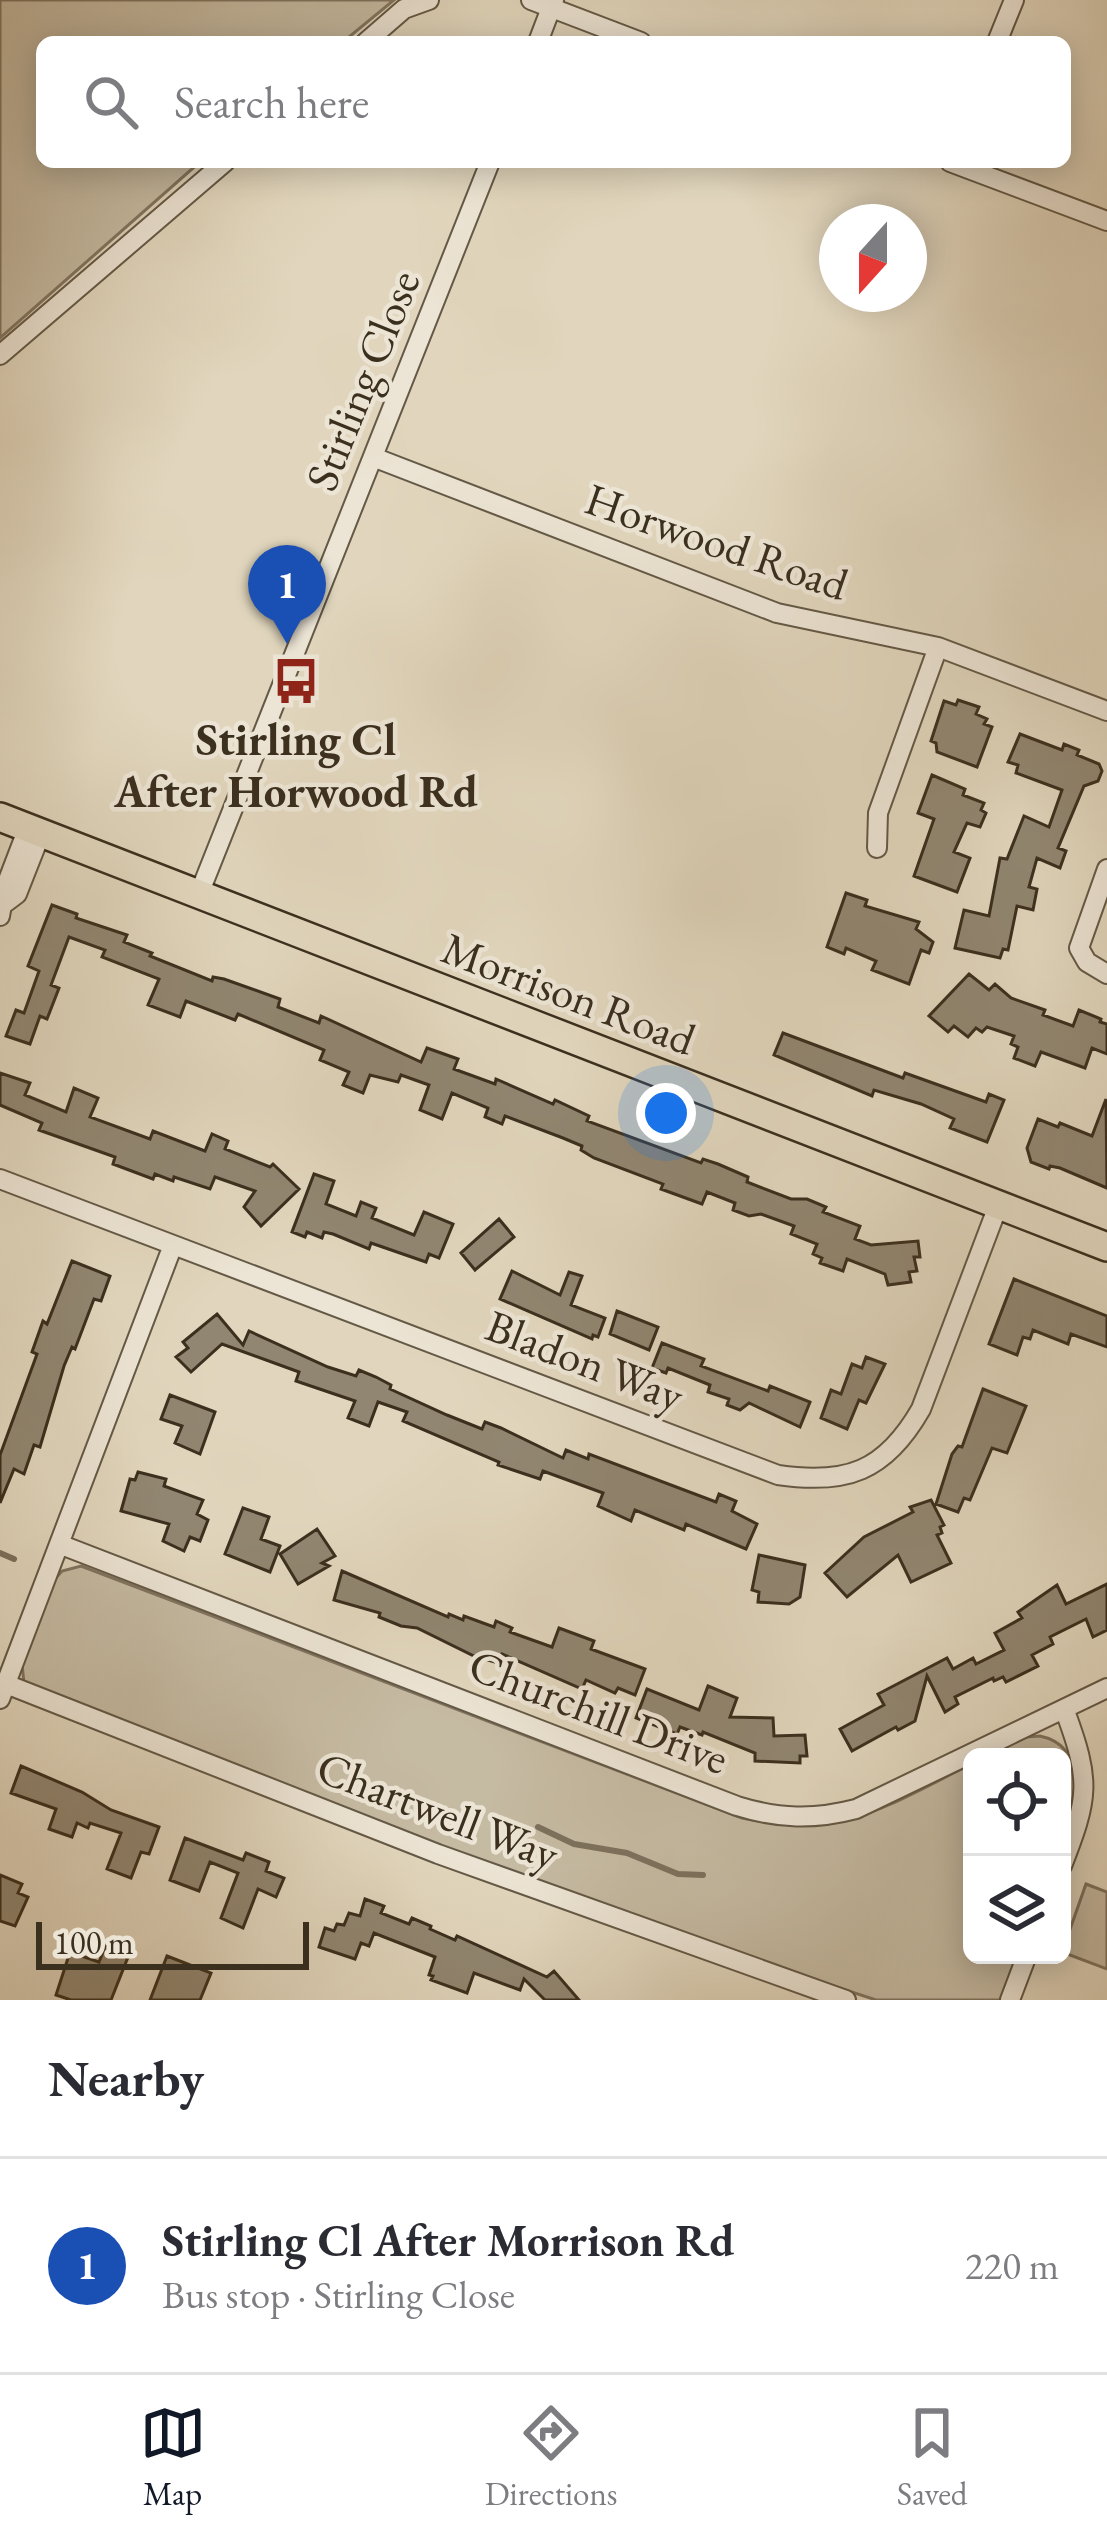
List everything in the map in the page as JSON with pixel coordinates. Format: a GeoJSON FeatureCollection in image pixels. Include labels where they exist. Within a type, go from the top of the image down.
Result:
{"type":"FeatureCollection","features":[{"type":"Feature","properties":{"kind":"main road","name":"Morrison Road"},"geometry":{"type":"LineString","coordinates":[[0,817],[1107,1247]]}},
{"type":"Feature","properties":{"kind":"street"},"geometry":{"type":"LineString","coordinates":[[373,36],[404,9],[429,0]]}},
{"type":"Feature","properties":{"kind":"street"},"geometry":{"type":"LineString","coordinates":[[531,0],[553,4],[627,36]]}},
{"type":"Feature","properties":{"kind":"street"},"geometry":{"type":"LineString","coordinates":[[999,36],[1013,0]]}},
{"type":"Feature","properties":{"kind":"street"},"geometry":{"type":"LineString","coordinates":[[540,36],[553,4]]}},
{"type":"Feature","properties":{"kind":"street"},"geometry":{"type":"LineString","coordinates":[[0,355],[219,168]]}},
{"type":"Feature","properties":{"kind":"street","name":"Stirling Close"},"geometry":{"type":"LineString","coordinates":[[199,894],[488,168]]}},
{"type":"Feature","properties":{"kind":"street"},"geometry":{"type":"LineString","coordinates":[[966,168],[1107,220]]}},
{"type":"Feature","properties":{"kind":"street","name":"Horwood Road"},"geometry":{"type":"LineString","coordinates":[[373,458],[777,613],[938,647],[1107,711]]}},
{"type":"Feature","properties":{"kind":"street"},"geometry":{"type":"LineString","coordinates":[[877,848],[878,813],[938,647]]}},
{"type":"Feature","properties":{"kind":"street"},"geometry":{"type":"LineString","coordinates":[[3,909],[5,888],[34,830]]}},
{"type":"Feature","properties":{"kind":"street"},"geometry":{"type":"LineString","coordinates":[[1107,869],[1079,948],[1087,962],[1107,974]]}},
{"type":"Feature","properties":{"kind":"street","name":"Bladon Way"},"geometry":{"type":"LineString","coordinates":[[0,1179],[778,1474],[828,1480],[866,1469],[908,1431],[921,1409],[998,1206]]}},
{"type":"Feature","properties":{"kind":"street"},"geometry":{"type":"LineString","coordinates":[[3,1691],[173,1245]]}},
{"type":"Feature","properties":{"kind":"street","name":"Churchill Drive"},"geometry":{"type":"LineString","coordinates":[[59,1544],[737,1807],[781,1817],[819,1817],[856,1809],[1107,1688]]}},
{"type":"Feature","properties":{"kind":"street","name":"Chartwell Way"},"geometry":{"type":"LineString","coordinates":[[3,1691],[846,2000]]}},
{"type":"Feature","properties":{"kind":"street"},"geometry":{"type":"LineString","coordinates":[[1065,1711],[1083,1760],[1086,1796],[1066,1856]]}},
{"type":"Feature","properties":{"kind":"street"},"geometry":{"type":"LineString","coordinates":[[1010,2000],[1024,1964]]}},
{"type":"Feature","properties":{"kind":"shaded area"},"geometry":{"type":"Polygon","coordinates":[[[0,0],[394,0],[350,36],[36,36],[36,168],[193,168],[0,338],[0,0]]]}},
{"type":"Feature","properties":{"kind":"shaded area"},"geometry":{"type":"Polygon","coordinates":[[[81,1566],[742,1818],[809,1824],[837,1821],[888,1806],[963,1768],[963,1964],[1014,1964],[1000,2000],[876,2000],[456,1862],[24,1684],[22,1664],[62,1571],[81,1566]]]}},
{"type":"Feature","properties":{"kind":"shaded area"},"geometry":{"type":"Polygon","coordinates":[[[1040,1736],[1063,1748],[1004,1748],[1040,1736]]]}},
{"type":"Feature","properties":{"kind":"shaded area"},"geometry":{"type":"Polygon","coordinates":[[[1071,1761],[1075,1780],[1071,1811],[1071,1761]]]}},
{"type":"Feature","properties":{"kind":"shaded area"},"geometry":{"type":"Polygon","coordinates":[[[1086,1884],[1107,1892],[1107,1969],[1071,1955],[1071,1926],[1086,1884]]]}},
{"type":"Feature","properties":{"kind":"building"},"geometry":{"type":"Polygon","coordinates":[[[958,700],[979,707],[976,714],[992,727],[977,767],[937,752],[931,741],[944,701],[956,705],[958,700]]]}},
{"type":"Feature","properties":{"kind":"building"},"geometry":{"type":"Polygon","coordinates":[[[1020,734],[1062,750],[1064,744],[1079,750],[1077,755],[1099,764],[1102,771],[1098,781],[1084,786],[1058,848],[1066,851],[1060,868],[1037,858],[1029,887],[1037,889],[1033,910],[1017,906],[1008,950],[1003,949],[1000,958],[955,948],[964,910],[989,916],[1000,858],[1007,859],[1024,816],[1049,827],[1062,790],[1016,773],[1018,765],[1008,762],[1020,734]]]}},
{"type":"Feature","properties":{"kind":"building"},"geometry":{"type":"Polygon","coordinates":[[[932,775],[984,803],[981,810],[986,813],[980,827],[967,823],[954,852],[970,858],[957,892],[914,876],[934,819],[918,813],[932,775]]]}},
{"type":"Feature","properties":{"kind":"building"},"geometry":{"type":"Polygon","coordinates":[[[846,893],[867,900],[865,906],[919,922],[916,929],[933,942],[929,953],[921,950],[909,984],[872,970],[876,961],[846,948],[844,954],[827,947],[846,893]]]}},
{"type":"Feature","properties":{"kind":"building"},"geometry":{"type":"Polygon","coordinates":[[[52,905],[127,935],[124,942],[152,953],[150,956],[212,981],[213,977],[224,979],[280,999],[278,1007],[319,1023],[321,1016],[421,1062],[427,1048],[458,1059],[454,1069],[495,1084],[496,1079],[553,1104],[555,1100],[589,1116],[587,1121],[701,1163],[703,1159],[718,1164],[748,1177],[747,1182],[791,1199],[807,1199],[826,1207],[823,1212],[860,1226],[855,1239],[871,1245],[918,1241],[917,1271],[909,1272],[911,1282],[888,1285],[885,1274],[847,1259],[843,1271],[820,1263],[822,1258],[813,1254],[817,1244],[791,1234],[794,1226],[733,1210],[735,1203],[707,1192],[702,1204],[661,1189],[663,1184],[594,1158],[563,1138],[505,1116],[502,1124],[485,1117],[488,1108],[452,1093],[442,1119],[420,1110],[429,1085],[401,1075],[398,1082],[370,1075],[363,1093],[343,1085],[349,1072],[320,1060],[324,1050],[238,1014],[235,1020],[186,1001],[180,1017],[148,1005],[159,979],[102,957],[105,950],[69,937],[51,985],[59,988],[47,1019],[40,1016],[30,1044],[6,1036],[16,1010],[24,1013],[39,971],[28,966],[52,905]]]}},
{"type":"Feature","properties":{"kind":"building"},"geometry":{"type":"Polygon","coordinates":[[[969,974],[989,990],[995,984],[1011,998],[1073,1026],[1079,1010],[1101,1019],[1107,1024],[1107,1054],[1092,1048],[1085,1068],[1041,1052],[1035,1066],[1014,1058],[1018,1047],[1011,1044],[1014,1036],[987,1027],[982,1032],[976,1028],[968,1037],[954,1026],[948,1032],[929,1016],[969,974]]]}},
{"type":"Feature","properties":{"kind":"building"},"geometry":{"type":"Polygon","coordinates":[[[783,1033],[903,1078],[905,1073],[986,1102],[989,1094],[1004,1100],[987,1142],[950,1128],[954,1119],[921,1104],[874,1090],[872,1096],[774,1055],[783,1033]]]}},
{"type":"Feature","properties":{"kind":"building"},"geometry":{"type":"Polygon","coordinates":[[[0,1073],[30,1083],[25,1095],[66,1112],[74,1088],[98,1098],[90,1117],[150,1139],[153,1131],[205,1151],[212,1134],[228,1141],[225,1149],[270,1167],[273,1164],[299,1189],[261,1226],[244,1207],[255,1191],[215,1177],[210,1189],[174,1177],[173,1181],[155,1174],[153,1179],[113,1164],[115,1157],[39,1130],[42,1123],[0,1105],[0,1073]]]}},
{"type":"Feature","properties":{"kind":"building"},"geometry":{"type":"Polygon","coordinates":[[[1106,1099],[1107,1188],[1060,1168],[1031,1162],[1027,1148],[1038,1119],[1092,1136],[1106,1099]]]}},
{"type":"Feature","properties":{"kind":"building"},"geometry":{"type":"Polygon","coordinates":[[[314,1174],[334,1181],[326,1204],[356,1216],[361,1202],[376,1208],[372,1218],[414,1235],[424,1212],[453,1224],[439,1258],[429,1254],[426,1262],[371,1243],[369,1249],[333,1234],[324,1232],[322,1238],[292,1232],[314,1174]]]}},
{"type":"Feature","properties":{"kind":"building"},"geometry":{"type":"Polygon","coordinates":[[[499,1219],[514,1237],[475,1270],[461,1253],[499,1219]]]}},
{"type":"Feature","properties":{"kind":"building"},"geometry":{"type":"Polygon","coordinates":[[[72,1261],[110,1276],[101,1301],[94,1299],[64,1366],[40,1447],[34,1445],[24,1474],[14,1469],[0,1503],[0,1455],[37,1354],[32,1352],[43,1321],[47,1324],[72,1261]]]}},
{"type":"Feature","properties":{"kind":"building"},"geometry":{"type":"Polygon","coordinates":[[[512,1271],[560,1295],[569,1272],[582,1276],[571,1305],[605,1318],[598,1337],[592,1339],[500,1299],[512,1271]]]}},
{"type":"Feature","properties":{"kind":"building"},"geometry":{"type":"Polygon","coordinates":[[[1014,1279],[1107,1316],[1107,1347],[1071,1334],[1068,1344],[1033,1330],[1030,1339],[1023,1337],[1017,1355],[989,1344],[1014,1279]]]}},
{"type":"Feature","properties":{"kind":"building"},"geometry":{"type":"Polygon","coordinates":[[[617,1311],[658,1327],[649,1350],[610,1334],[617,1311]]]}},
{"type":"Feature","properties":{"kind":"building"},"geometry":{"type":"Polygon","coordinates":[[[217,1314],[243,1345],[249,1331],[328,1367],[356,1376],[359,1370],[447,1415],[482,1429],[485,1422],[563,1458],[566,1450],[588,1459],[589,1454],[716,1502],[719,1494],[736,1501],[732,1511],[757,1524],[746,1549],[686,1524],[684,1530],[635,1510],[631,1521],[598,1506],[603,1493],[543,1471],[540,1479],[498,1465],[403,1421],[407,1412],[378,1402],[369,1426],[348,1418],[355,1401],[296,1381],[299,1372],[222,1344],[191,1372],[176,1357],[188,1348],[183,1342],[217,1314]]]}},
{"type":"Feature","properties":{"kind":"building"},"geometry":{"type":"Polygon","coordinates":[[[662,1343],[704,1359],[701,1366],[810,1402],[800,1427],[749,1403],[740,1410],[727,1405],[729,1399],[708,1392],[710,1385],[668,1368],[666,1373],[652,1368],[662,1343]]]}},
{"type":"Feature","properties":{"kind":"building"},"geometry":{"type":"Polygon","coordinates":[[[866,1357],[885,1364],[866,1403],[859,1400],[847,1429],[821,1418],[831,1390],[841,1394],[852,1364],[862,1368],[866,1357]]]}},
{"type":"Feature","properties":{"kind":"building"},"geometry":{"type":"Polygon","coordinates":[[[983,1389],[1026,1406],[1007,1453],[992,1448],[970,1500],[964,1498],[958,1512],[936,1504],[952,1454],[962,1447],[983,1389]]]}},
{"type":"Feature","properties":{"kind":"building"},"geometry":{"type":"Polygon","coordinates":[[[170,1395],[215,1412],[200,1454],[175,1443],[182,1426],[161,1419],[170,1395]]]}},
{"type":"Feature","properties":{"kind":"building"},"geometry":{"type":"Polygon","coordinates":[[[138,1472],[166,1479],[164,1486],[203,1500],[197,1514],[208,1520],[200,1541],[190,1537],[184,1551],[163,1541],[169,1524],[121,1511],[130,1479],[135,1480],[138,1472]]]}},
{"type":"Feature","properties":{"kind":"building"},"geometry":{"type":"Polygon","coordinates":[[[931,1500],[944,1525],[937,1535],[951,1563],[911,1582],[898,1555],[847,1597],[825,1573],[864,1537],[913,1512],[910,1507],[931,1500]]]}},
{"type":"Feature","properties":{"kind":"building"},"geometry":{"type":"Polygon","coordinates":[[[243,1508],[269,1517],[261,1539],[280,1546],[270,1572],[225,1554],[243,1508]]]}},
{"type":"Feature","properties":{"kind":"building"},"geometry":{"type":"Polygon","coordinates":[[[317,1529],[335,1556],[322,1563],[329,1566],[298,1584],[280,1554],[317,1529]]]}},
{"type":"Feature","properties":{"kind":"building"},"geometry":{"type":"Polygon","coordinates":[[[759,1555],[805,1565],[800,1597],[789,1604],[758,1602],[759,1592],[752,1590],[759,1555]]]}},
{"type":"Feature","properties":{"kind":"building"},"geometry":{"type":"Polygon","coordinates":[[[342,1571],[448,1617],[463,1620],[464,1616],[494,1627],[496,1621],[512,1628],[510,1632],[552,1647],[559,1628],[594,1641],[591,1649],[645,1669],[635,1695],[618,1688],[615,1693],[586,1680],[582,1689],[502,1654],[498,1663],[474,1656],[417,1628],[379,1617],[380,1613],[334,1600],[342,1571]]]}},
{"type":"Feature","properties":{"kind":"building"},"geometry":{"type":"Polygon","coordinates":[[[1107,1584],[1107,1630],[1093,1637],[1086,1619],[1050,1637],[1053,1644],[1032,1655],[1038,1666],[1006,1682],[1003,1677],[993,1678],[955,1697],[958,1704],[945,1712],[927,1676],[915,1721],[852,1751],[840,1729],[884,1705],[878,1694],[947,1658],[953,1669],[1004,1650],[995,1633],[1022,1618],[1018,1612],[1057,1585],[1066,1604],[1107,1584]]]}},
{"type":"Feature","properties":{"kind":"building"},"geometry":{"type":"Polygon","coordinates":[[[708,1686],[737,1698],[730,1717],[773,1718],[774,1736],[805,1735],[807,1756],[800,1756],[800,1763],[755,1761],[755,1753],[703,1732],[680,1727],[677,1734],[636,1718],[647,1689],[699,1710],[708,1686]]]}},
{"type":"Feature","properties":{"kind":"building"},"geometry":{"type":"Polygon","coordinates":[[[21,1766],[111,1810],[159,1827],[149,1854],[141,1852],[131,1878],[107,1869],[121,1833],[90,1823],[88,1828],[77,1823],[72,1837],[49,1829],[56,1809],[11,1793],[21,1766]]]}},
{"type":"Feature","properties":{"kind":"building"},"geometry":{"type":"Polygon","coordinates":[[[185,1838],[243,1860],[246,1853],[269,1862],[266,1871],[284,1878],[276,1897],[258,1889],[243,1928],[221,1918],[238,1873],[210,1862],[199,1891],[170,1880],[185,1838]]]}},
{"type":"Feature","properties":{"kind":"building"},"geometry":{"type":"Polygon","coordinates":[[[0,1875],[22,1884],[18,1893],[28,1897],[15,1926],[0,1921],[0,1875]]]}},
{"type":"Feature","properties":{"kind":"building"},"geometry":{"type":"Polygon","coordinates":[[[365,1899],[384,1906],[381,1913],[409,1924],[412,1918],[547,1977],[554,1971],[579,2000],[545,2000],[524,1979],[520,1990],[474,1973],[467,1993],[431,1980],[435,1957],[374,1933],[369,1946],[361,1943],[355,1959],[319,1947],[325,1928],[334,1931],[337,1924],[344,1925],[349,1913],[360,1916],[365,1899]]]}},
{"type":"Feature","properties":{"kind":"building"},"geometry":{"type":"Polygon","coordinates":[[[107,1942],[130,1952],[111,2000],[71,2000],[56,1995],[70,1952],[99,1962],[107,1942]]]}},
{"type":"Feature","properties":{"kind":"building"},"geometry":{"type":"Polygon","coordinates":[[[167,1956],[211,1973],[200,2000],[150,2000],[167,1956]]]}},
{"type":"Feature","properties":{"kind":"waterway"},"geometry":{"type":"LineString","coordinates":[[0,1553],[14,1559]]}},
{"type":"Feature","properties":{"kind":"waterway"},"geometry":{"type":"LineString","coordinates":[[538,1827],[574,1844],[627,1853],[678,1874],[703,1875]]}},
{"type":"Feature","properties":{"kind":"place","name":"Stirling Cl After Morrison Rd"},"geometry":{"type":"Point","coordinates":[287,644]}},
{"type":"Feature","properties":{"kind":"place","name":"Stirling Cl After Horwood Rd"},"geometry":{"type":"Point","coordinates":[296,681]}}]}
